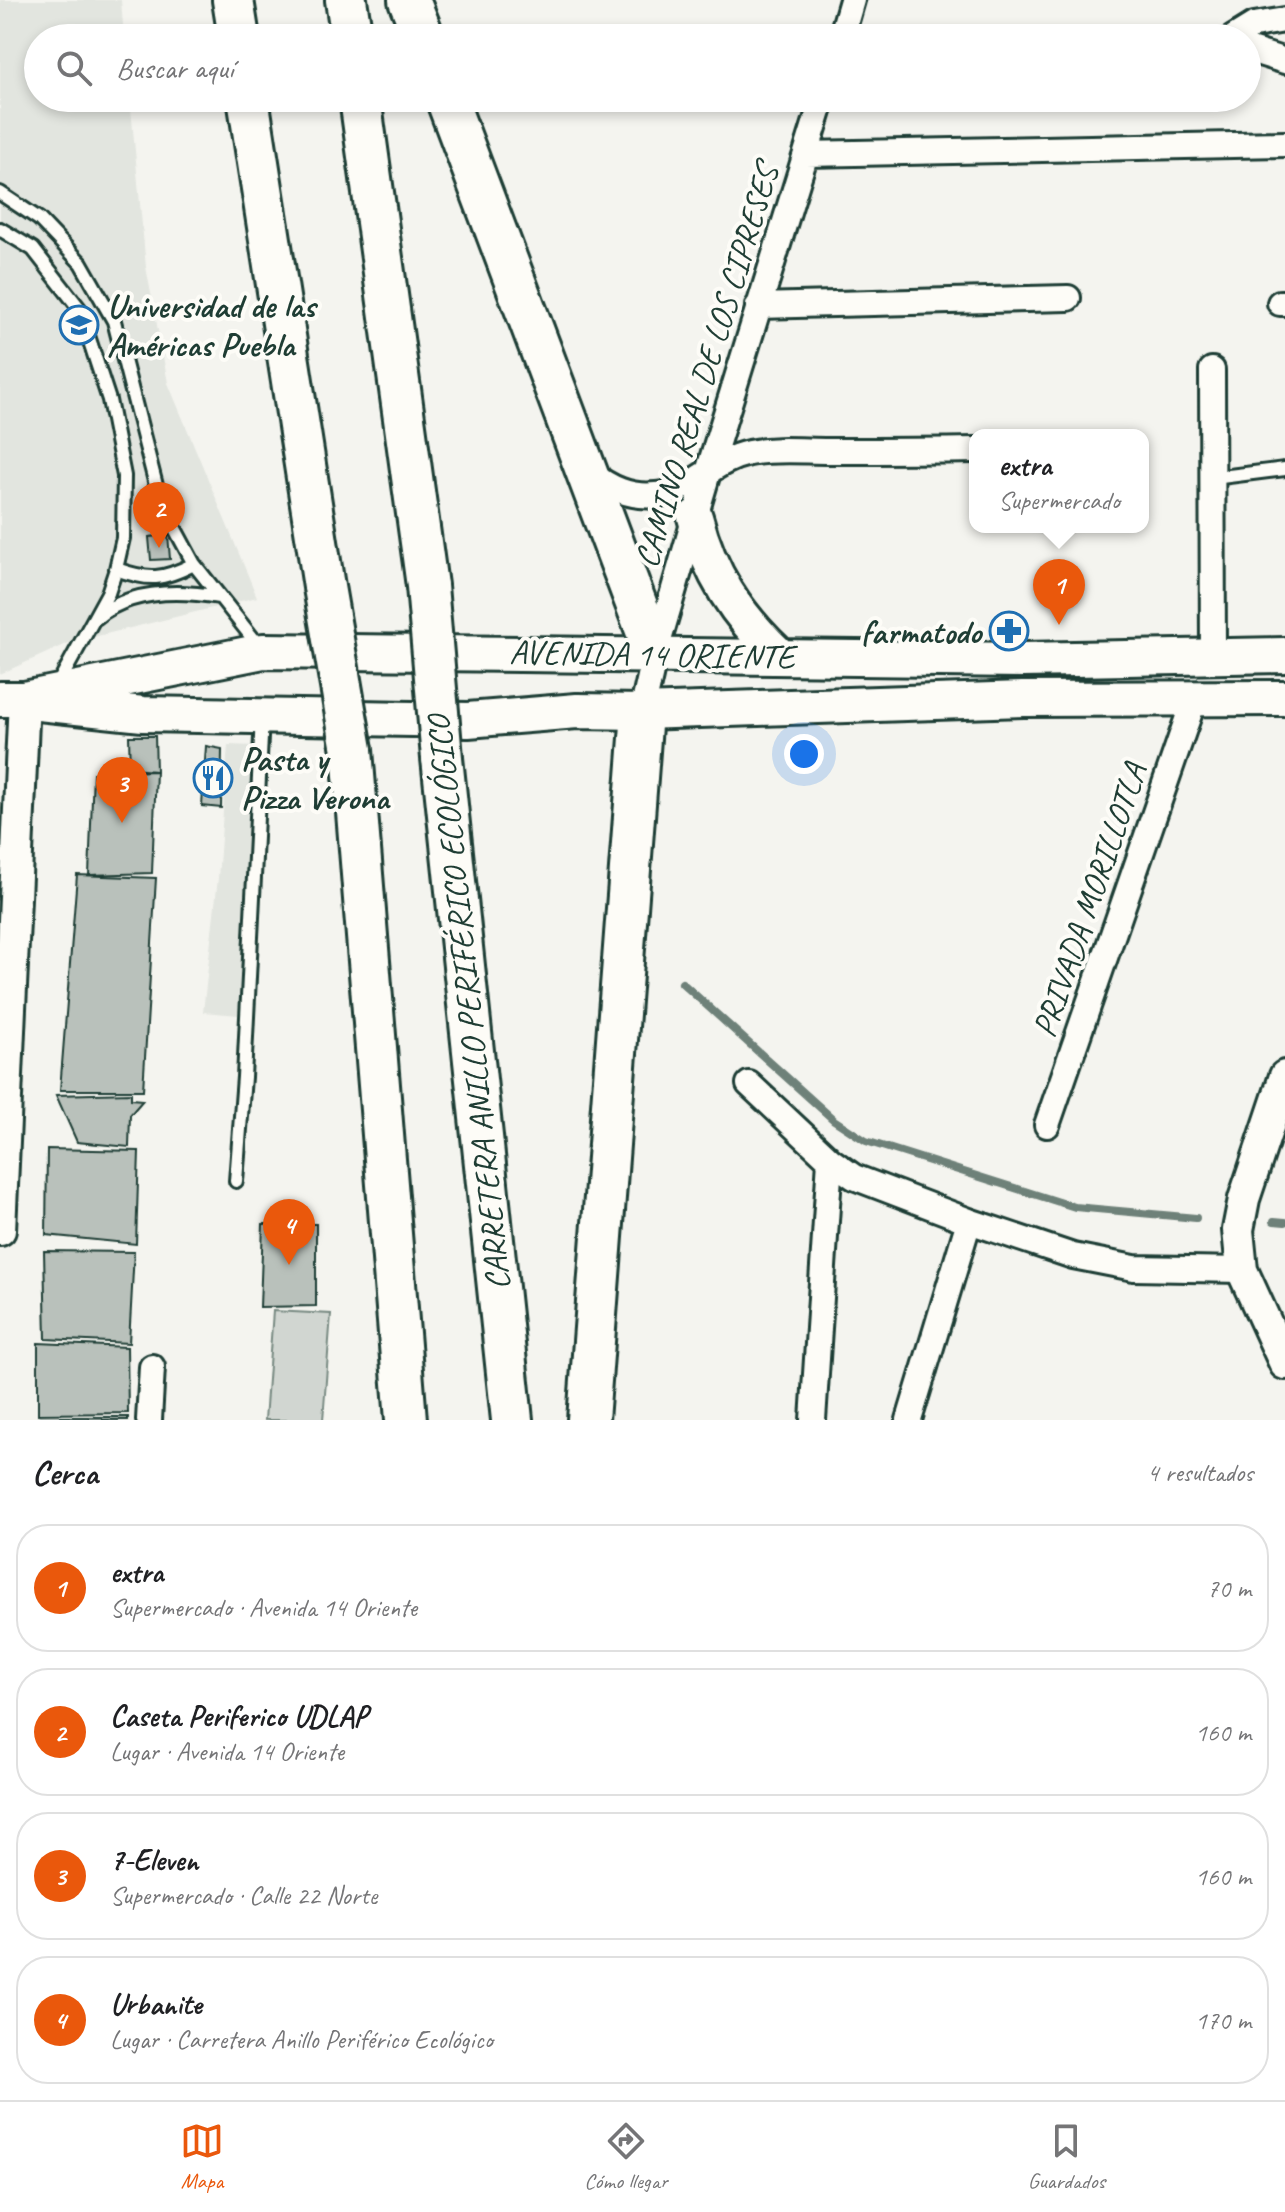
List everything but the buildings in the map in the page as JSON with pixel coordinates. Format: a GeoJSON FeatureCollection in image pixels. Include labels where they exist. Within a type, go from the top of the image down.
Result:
{"type":"FeatureCollection","features":[{"type":"Feature","properties":{"kind":"highway"},"geometry":{"type":"LineString","coordinates":[[233,0],[237,24]]}},
{"type":"Feature","properties":{"kind":"highway"},"geometry":{"type":"LineString","coordinates":[[346,0],[350,24]]}},
{"type":"Feature","properties":{"kind":"highway"},"geometry":{"type":"LineString","coordinates":[[409,0],[418,24]]}},
{"type":"Feature","properties":{"kind":"highway"},"geometry":{"type":"LineString","coordinates":[[250,112],[352,750],[406,1420]]}},
{"type":"Feature","properties":{"kind":"highway","name":"CARRETERA ANILLO PERIFÉRICO ECOLÓGICO"},"geometry":{"type":"LineString","coordinates":[[362,112],[427,586],[442,758],[512,1420]]}},
{"type":"Feature","properties":{"kind":"highway"},"geometry":{"type":"LineString","coordinates":[[451,112],[655,654]]}},
{"type":"Feature","properties":{"kind":"highway"},"geometry":{"type":"LineString","coordinates":[[588,1420],[642,712]]}},
{"type":"Feature","properties":{"kind":"main road"},"geometry":{"type":"LineString","coordinates":[[695,517],[701,543],[725,593],[741,616],[779,655]]}},
{"type":"Feature","properties":{"kind":"main road","name":"AVENIDA 14 ORIENTE"},"geometry":{"type":"LineString","coordinates":[[31,698],[263,651],[1023,660],[1285,655]]}},
{"type":"Feature","properties":{"kind":"main road"},"geometry":{"type":"LineString","coordinates":[[1023,660],[1023,699]]}},
{"type":"Feature","properties":{"kind":"main road","name":"AVENIDA 14 ORIENTE"},"geometry":{"type":"LineString","coordinates":[[31,698],[143,714],[468,720],[564,712],[1023,699],[1285,698]]}},
{"type":"Feature","properties":{"kind":"street"},"geometry":{"type":"LineString","coordinates":[[845,24],[852,0]]}},
{"type":"Feature","properties":{"kind":"street"},"geometry":{"type":"LineString","coordinates":[[1260,24],[1285,20]]}},
{"type":"Feature","properties":{"kind":"street"},"geometry":{"type":"LineString","coordinates":[[1261,53],[1285,61]]}},
{"type":"Feature","properties":{"kind":"street","name":"CAMINO REAL DE LOS CIPRESES"},"geometry":{"type":"LineString","coordinates":[[642,712],[655,654],[709,469],[819,112]]}},
{"type":"Feature","properties":{"kind":"street"},"geometry":{"type":"LineString","coordinates":[[806,154],[1285,144]]}},
{"type":"Feature","properties":{"kind":"street"},"geometry":{"type":"LineString","coordinates":[[758,306],[1068,298]]}},
{"type":"Feature","properties":{"kind":"street"},"geometry":{"type":"LineString","coordinates":[[1212,370],[1213,656]]}},
{"type":"Feature","properties":{"kind":"street"},"geometry":{"type":"LineString","coordinates":[[587,471],[602,483],[620,491],[639,496],[658,495],[694,482],[709,469],[727,460],[761,451],[969,450]]}},
{"type":"Feature","properties":{"kind":"street","name":"PRIVADA MORILLOTLA"},"geometry":{"type":"LineString","coordinates":[[1047,1125],[1195,697]]}},
{"type":"Feature","properties":{"kind":"street"},"geometry":{"type":"LineString","coordinates":[[0,1230],[31,698]]}},
{"type":"Feature","properties":{"kind":"street"},"geometry":{"type":"LineString","coordinates":[[1285,1076],[1244,1199],[1238,1230],[1242,1270],[1285,1364]]}},
{"type":"Feature","properties":{"kind":"street"},"geometry":{"type":"LineString","coordinates":[[749,1084],[830,1160],[854,1177],[969,1221],[1073,1256],[1134,1268],[1242,1270]]}},
{"type":"Feature","properties":{"kind":"street"},"geometry":{"type":"LineString","coordinates":[[813,1420],[830,1160]]}},
{"type":"Feature","properties":{"kind":"street"},"geometry":{"type":"LineString","coordinates":[[909,1420],[969,1221]]}},
{"type":"Feature","properties":{"kind":"street"},"geometry":{"type":"LineString","coordinates":[[149,1420],[152,1367]]}},
{"type":"Feature","properties":{"kind":"lane"},"geometry":{"type":"LineString","coordinates":[[0,193],[39,219],[81,263],[114,321],[160,501],[194,564],[263,651]]}},
{"type":"Feature","properties":{"kind":"lane"},"geometry":{"type":"LineString","coordinates":[[0,229],[33,249],[79,308],[109,400],[124,476],[123,538],[108,593],[93,621],[31,698]]}},
{"type":"Feature","properties":{"kind":"lane"},"geometry":{"type":"LineString","coordinates":[[1213,478],[1285,469]]}},
{"type":"Feature","properties":{"kind":"lane"},"geometry":{"type":"LineString","coordinates":[[124,476],[151,471]]}},
{"type":"Feature","properties":{"kind":"lane"},"geometry":{"type":"LineString","coordinates":[[116,569],[151,579],[168,577],[194,564]]}},
{"type":"Feature","properties":{"kind":"lane"},"geometry":{"type":"LineString","coordinates":[[93,621],[114,606],[148,595],[183,592],[219,597]]}},
{"type":"Feature","properties":{"kind":"lane"},"geometry":{"type":"LineString","coordinates":[[236,1181],[262,717]]}},
{"type":"Feature","properties":{"kind":"shaded area","name":"Universidad de las Américas Puebla"},"geometry":{"type":"Polygon","coordinates":[[[0,0],[121,0],[123,24],[24,24],[24,112],[131,112],[146,267],[168,383],[257,597],[69,643],[0,674],[0,0]]]}},
{"type":"Feature","properties":{"kind":"shaded area"},"geometry":{"type":"Polygon","coordinates":[[[228,745],[256,746],[239,1015],[203,1012],[218,878],[228,745]]]}},
{"type":"Feature","properties":{"kind":"shaded area"},"geometry":{"type":"Polygon","coordinates":[[[273,1311],[331,1314],[323,1420],[265,1420],[273,1311]]]}},
{"type":"Feature","properties":{"kind":"waterway"},"geometry":{"type":"LineString","coordinates":[[682,983],[834,1120],[866,1141],[1075,1207],[1196,1218]]}},
{"type":"Feature","properties":{"kind":"waterway"},"geometry":{"type":"LineString","coordinates":[[1274,1221],[1285,1222]]}},
{"type":"Feature","properties":{"kind":"place","name":"Universidad de las Américas Puebla"},"geometry":{"type":"Point","coordinates":[79,325]}},
{"type":"Feature","properties":{"kind":"place","name":"Caseta Periferico UDLAP"},"geometry":{"type":"Point","coordinates":[159,548]}},
{"type":"Feature","properties":{"kind":"place","name":"extra"},"geometry":{"type":"Point","coordinates":[1059,625]}},
{"type":"Feature","properties":{"kind":"place","name":"farmatodo"},"geometry":{"type":"Point","coordinates":[1009,631]}},
{"type":"Feature","properties":{"kind":"place","name":"Pasta y Pizza Verona"},"geometry":{"type":"Point","coordinates":[213,778]}},
{"type":"Feature","properties":{"kind":"place","name":"7-Eleven"},"geometry":{"type":"Point","coordinates":[122,823]}},
{"type":"Feature","properties":{"kind":"place","name":"Urbanite"},"geometry":{"type":"Point","coordinates":[289,1265]}}]}
